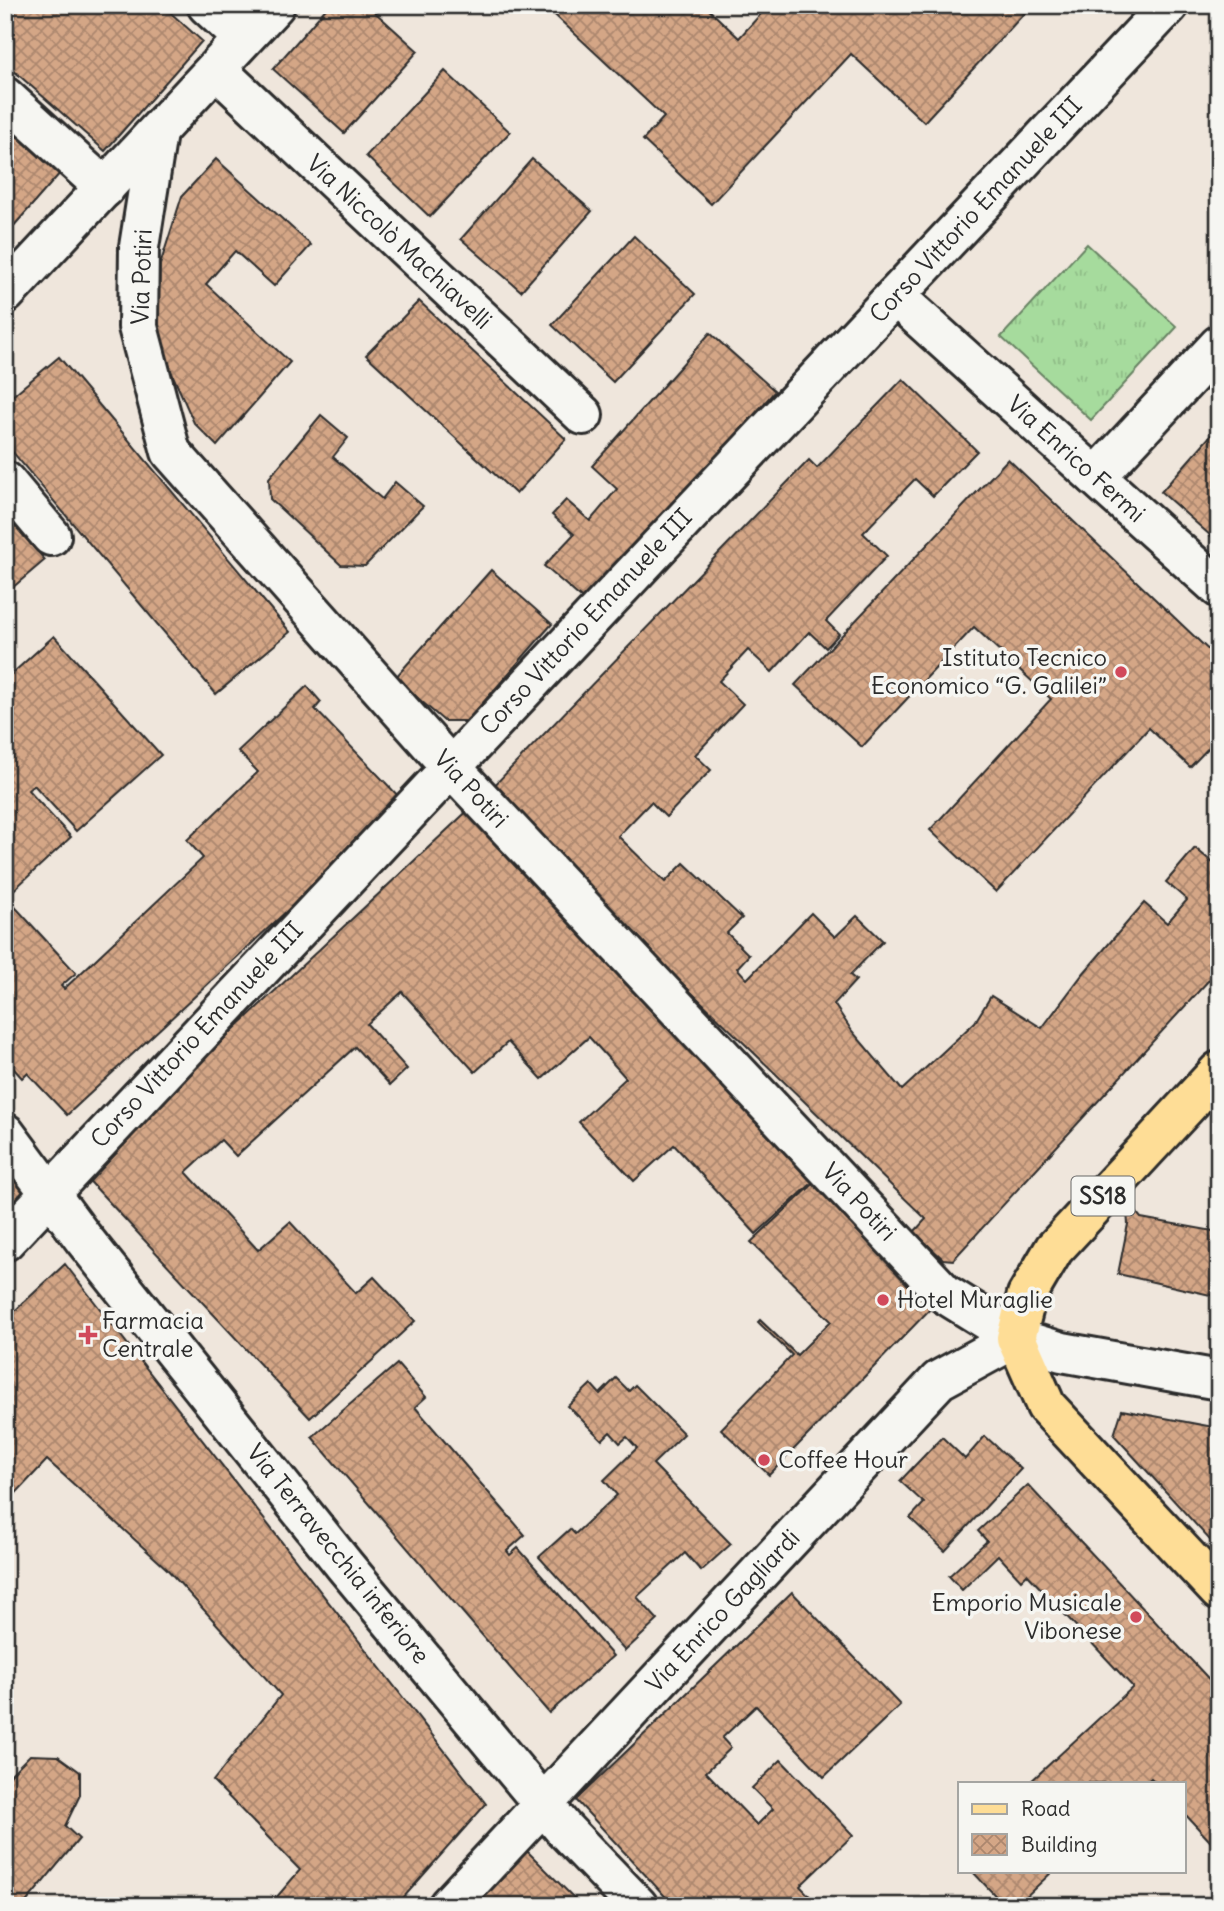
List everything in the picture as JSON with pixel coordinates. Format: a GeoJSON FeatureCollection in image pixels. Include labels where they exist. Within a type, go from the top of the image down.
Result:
{"type":"FeatureCollection","features":[{"type":"Feature","properties":{"kind":"main road","name":"SS18"},"geometry":{"type":"LineString","coordinates":[[1016,1338],[1027,1295],[1054,1249],[1219,1071]]}},
{"type":"Feature","properties":{"kind":"main road"},"geometry":{"type":"LineString","coordinates":[[1016,1338],[1046,1406],[1219,1591]]}},
{"type":"Feature","properties":{"kind":"street"},"geometry":{"type":"LineString","coordinates":[[207,5],[243,38]]}},
{"type":"Feature","properties":{"kind":"street"},"geometry":{"type":"LineString","coordinates":[[5,294],[275,5]]}},
{"type":"Feature","properties":{"kind":"street","name":"Corso Vittorio Emanuele III"},"geometry":{"type":"LineString","coordinates":[[5,1241],[1169,5]]}},
{"type":"Feature","properties":{"kind":"street","name":"Via Niccolò Machiavelli"},"geometry":{"type":"LineString","coordinates":[[216,69],[583,415]]}},
{"type":"Feature","properties":{"kind":"street"},"geometry":{"type":"LineString","coordinates":[[5,97],[105,188]]}},
{"type":"Feature","properties":{"kind":"street","name":"Via Potiri"},"geometry":{"type":"LineString","coordinates":[[157,133],[139,247],[138,327],[171,452],[450,766],[945,1294],[1016,1338],[1062,1352],[1219,1380]]}},
{"type":"Feature","properties":{"kind":"street","name":"Via Enrico Fermi"},"geometry":{"type":"LineString","coordinates":[[895,296],[1219,588]]}},
{"type":"Feature","properties":{"kind":"street"},"geometry":{"type":"LineString","coordinates":[[1096,477],[1219,345]]}},
{"type":"Feature","properties":{"kind":"street"},"geometry":{"type":"LineString","coordinates":[[6,485],[51,536]]}},
{"type":"Feature","properties":{"kind":"street","name":"Via Terravecchia inferiore"},"geometry":{"type":"LineString","coordinates":[[5,1133],[83,1238],[337,1555],[563,1828],[638,1906]]}},
{"type":"Feature","properties":{"kind":"street","name":"Via Enrico Gagliardi"},"geometry":{"type":"LineString","coordinates":[[448,1906],[939,1380],[1016,1338]]}},
{"type":"Feature","properties":{"kind":"green space"},"geometry":{"type":"Polygon","coordinates":[[[1087,244],[1177,327],[1091,420],[1001,337],[1087,244]]]}},
{"type":"Feature","properties":{"kind":"building"},"geometry":{"type":"Polygon","coordinates":[[[5,5],[162,5],[202,41],[105,151],[5,63],[5,5]]]}},
{"type":"Feature","properties":{"kind":"building"},"geometry":{"type":"Polygon","coordinates":[[[329,5],[367,5],[418,51],[344,133],[273,69],[329,5]]]}},
{"type":"Feature","properties":{"kind":"building"},"geometry":{"type":"Polygon","coordinates":[[[544,5],[704,5],[739,38],[769,5],[1032,5],[924,122],[851,54],[711,204],[643,140],[664,117],[544,5]]]}},
{"type":"Feature","properties":{"kind":"building"},"geometry":{"type":"Polygon","coordinates":[[[445,71],[510,132],[430,217],[366,156],[445,71]]]}},
{"type":"Feature","properties":{"kind":"building"},"geometry":{"type":"Polygon","coordinates":[[[5,124],[61,172],[5,236],[5,124]]]}},
{"type":"Feature","properties":{"kind":"building"},"geometry":{"type":"Polygon","coordinates":[[[216,159],[311,245],[274,286],[235,251],[206,284],[290,362],[217,446],[194,423],[158,342],[160,265],[182,196],[216,159]]]}},
{"type":"Feature","properties":{"kind":"building"},"geometry":{"type":"Polygon","coordinates":[[[532,159],[592,211],[521,291],[461,239],[532,159]]]}},
{"type":"Feature","properties":{"kind":"building"},"geometry":{"type":"Polygon","coordinates":[[[634,236],[695,294],[613,382],[552,325],[634,236]]]}},
{"type":"Feature","properties":{"kind":"building"},"geometry":{"type":"Polygon","coordinates":[[[419,301],[566,439],[516,494],[366,355],[419,301]]]}},
{"type":"Feature","properties":{"kind":"building"},"geometry":{"type":"Polygon","coordinates":[[[710,333],[775,391],[587,603],[544,566],[574,534],[552,515],[566,500],[590,521],[617,489],[592,466],[710,333]]]}},
{"type":"Feature","properties":{"kind":"building"},"geometry":{"type":"Polygon","coordinates":[[[59,357],[290,632],[216,694],[5,443],[5,402],[59,357]]]}},
{"type":"Feature","properties":{"kind":"building"},"geometry":{"type":"Polygon","coordinates":[[[903,379],[977,451],[933,496],[915,479],[863,533],[887,556],[826,621],[839,634],[826,648],[809,632],[772,672],[748,650],[719,681],[743,704],[695,755],[711,770],[666,817],[651,802],[618,836],[665,882],[684,863],[742,918],[727,933],[749,955],[737,968],[747,979],[811,913],[835,937],[857,916],[883,941],[850,975],[856,980],[834,1004],[852,1031],[902,1090],[975,1022],[991,996],[1042,1028],[1082,975],[1144,903],[1167,923],[1187,900],[1166,882],[1195,848],[1219,868],[1219,969],[953,1260],[943,1259],[914,1232],[926,1219],[486,794],[809,460],[817,468],[903,379]]]}},
{"type":"Feature","properties":{"kind":"building"},"geometry":{"type":"Polygon","coordinates":[[[321,415],[348,438],[333,457],[382,499],[395,482],[423,506],[365,566],[341,565],[270,499],[269,478],[321,415]]]}},
{"type":"Feature","properties":{"kind":"building"},"geometry":{"type":"Polygon","coordinates":[[[1219,426],[1219,543],[1161,492],[1219,426]]]}},
{"type":"Feature","properties":{"kind":"building","name":"Istituto Tecnico Economico “G. Galilei”"},"geometry":{"type":"Polygon","coordinates":[[[1008,459],[1219,660],[1219,737],[1190,767],[1149,728],[996,892],[930,830],[1051,699],[974,627],[862,747],[795,685],[1008,459]]]}},
{"type":"Feature","properties":{"kind":"building"},"geometry":{"type":"Polygon","coordinates":[[[5,514],[45,560],[5,594],[5,514]]]}},
{"type":"Feature","properties":{"kind":"building"},"geometry":{"type":"Polygon","coordinates":[[[491,570],[552,624],[467,721],[444,721],[395,678],[491,570]]]}},
{"type":"Feature","properties":{"kind":"building"},"geometry":{"type":"Polygon","coordinates":[[[54,636],[161,755],[76,831],[34,785],[28,790],[71,837],[6,897],[76,973],[61,986],[64,989],[203,858],[187,840],[258,772],[238,751],[307,686],[321,702],[315,709],[404,802],[67,1115],[27,1073],[22,1078],[5,1059],[5,680],[54,636]]]}},
{"type":"Feature","properties":{"kind":"building"},"geometry":{"type":"Polygon","coordinates":[[[476,803],[821,1175],[756,1234],[674,1145],[634,1181],[579,1122],[626,1078],[589,1037],[542,1079],[508,1042],[475,1072],[402,992],[367,1024],[407,1069],[390,1085],[355,1047],[236,1156],[221,1140],[186,1172],[258,1250],[290,1222],[356,1293],[374,1277],[415,1321],[310,1418],[81,1172],[476,803]]]}},
{"type":"Feature","properties":{"kind":"building"},"geometry":{"type":"Polygon","coordinates":[[[5,1171],[33,1198],[5,1227],[5,1171]]]}},
{"type":"Feature","properties":{"kind":"building"},"geometry":{"type":"Polygon","coordinates":[[[823,1175],[938,1301],[769,1475],[721,1429],[792,1355],[758,1322],[760,1320],[797,1355],[831,1321],[751,1242],[823,1175]]]}},
{"type":"Feature","properties":{"kind":"building"},"geometry":{"type":"Polygon","coordinates":[[[1126,1200],[1141,1218],[1219,1232],[1219,1297],[1118,1274],[1128,1224],[1126,1200]]]}},
{"type":"Feature","properties":{"kind":"building"},"geometry":{"type":"Polygon","coordinates":[[[65,1264],[486,1804],[396,1906],[269,1906],[300,1870],[213,1781],[281,1695],[167,1569],[47,1460],[5,1505],[5,1320],[65,1264]]]}},
{"type":"Feature","properties":{"kind":"building"},"geometry":{"type":"Polygon","coordinates":[[[397,1364],[426,1397],[415,1407],[525,1535],[507,1551],[510,1555],[518,1548],[613,1656],[549,1713],[312,1437],[397,1364]]]}},
{"type":"Feature","properties":{"kind":"building"},"geometry":{"type":"Polygon","coordinates":[[[616,1378],[629,1391],[635,1385],[684,1434],[653,1464],[731,1544],[701,1571],[685,1553],[637,1597],[658,1620],[625,1651],[539,1557],[570,1529],[575,1534],[617,1495],[604,1480],[637,1448],[627,1437],[620,1443],[610,1432],[602,1440],[568,1406],[591,1384],[600,1394],[616,1378]]]}},
{"type":"Feature","properties":{"kind":"building"},"geometry":{"type":"Polygon","coordinates":[[[1122,1410],[1219,1428],[1219,1550],[1114,1435],[1122,1410]]]}},
{"type":"Feature","properties":{"kind":"building"},"geometry":{"type":"Polygon","coordinates":[[[985,1436],[1021,1469],[945,1551],[910,1518],[924,1503],[900,1481],[942,1437],[965,1459],[985,1436]]]}},
{"type":"Feature","properties":{"kind":"building"},"geometry":{"type":"Polygon","coordinates":[[[1028,1485],[1219,1690],[1219,1851],[1186,1815],[1186,1782],[1155,1782],[1151,1778],[1147,1782],[1030,1782],[1133,1687],[1027,1574],[1021,1580],[998,1555],[962,1590],[949,1576],[987,1541],[978,1531],[1028,1485]]]}},
{"type":"Feature","properties":{"kind":"building"},"geometry":{"type":"Polygon","coordinates":[[[792,1592],[900,1705],[824,1777],[756,1706],[722,1738],[731,1748],[706,1772],[757,1825],[773,1809],[752,1788],[781,1760],[853,1835],[800,1886],[819,1906],[674,1906],[576,1800],[792,1592]]]}},
{"type":"Feature","properties":{"kind":"building"},"geometry":{"type":"Polygon","coordinates":[[[30,1755],[58,1756],[80,1772],[80,1795],[65,1826],[79,1839],[23,1906],[5,1906],[5,1780],[30,1755]]]}},
{"type":"Feature","properties":{"kind":"building"},"geometry":{"type":"Polygon","coordinates":[[[522,1846],[582,1906],[462,1906],[522,1846]]]}},
{"type":"Feature","properties":{"kind":"building"},"geometry":{"type":"Polygon","coordinates":[[[973,1872],[1052,1872],[1016,1906],[1005,1906],[973,1872]]]}},
{"type":"Feature","properties":{"kind":"place","name":"Istituto Tecnico Economico “G. Galilei”"},"geometry":{"type":"Point","coordinates":[1121,672]}},
{"type":"Feature","properties":{"kind":"place","name":"Hotel Muraglie"},"geometry":{"type":"Point","coordinates":[883,1300]}},
{"type":"Feature","properties":{"kind":"place","name":"Farmacia Centrale"},"geometry":{"type":"Point","coordinates":[88,1335]}},
{"type":"Feature","properties":{"kind":"place","name":"Coffee Hour"},"geometry":{"type":"Point","coordinates":[764,1460]}},
{"type":"Feature","properties":{"kind":"place","name":"Emporio Musicale Vibonese"},"geometry":{"type":"Point","coordinates":[1136,1617]}}]}
